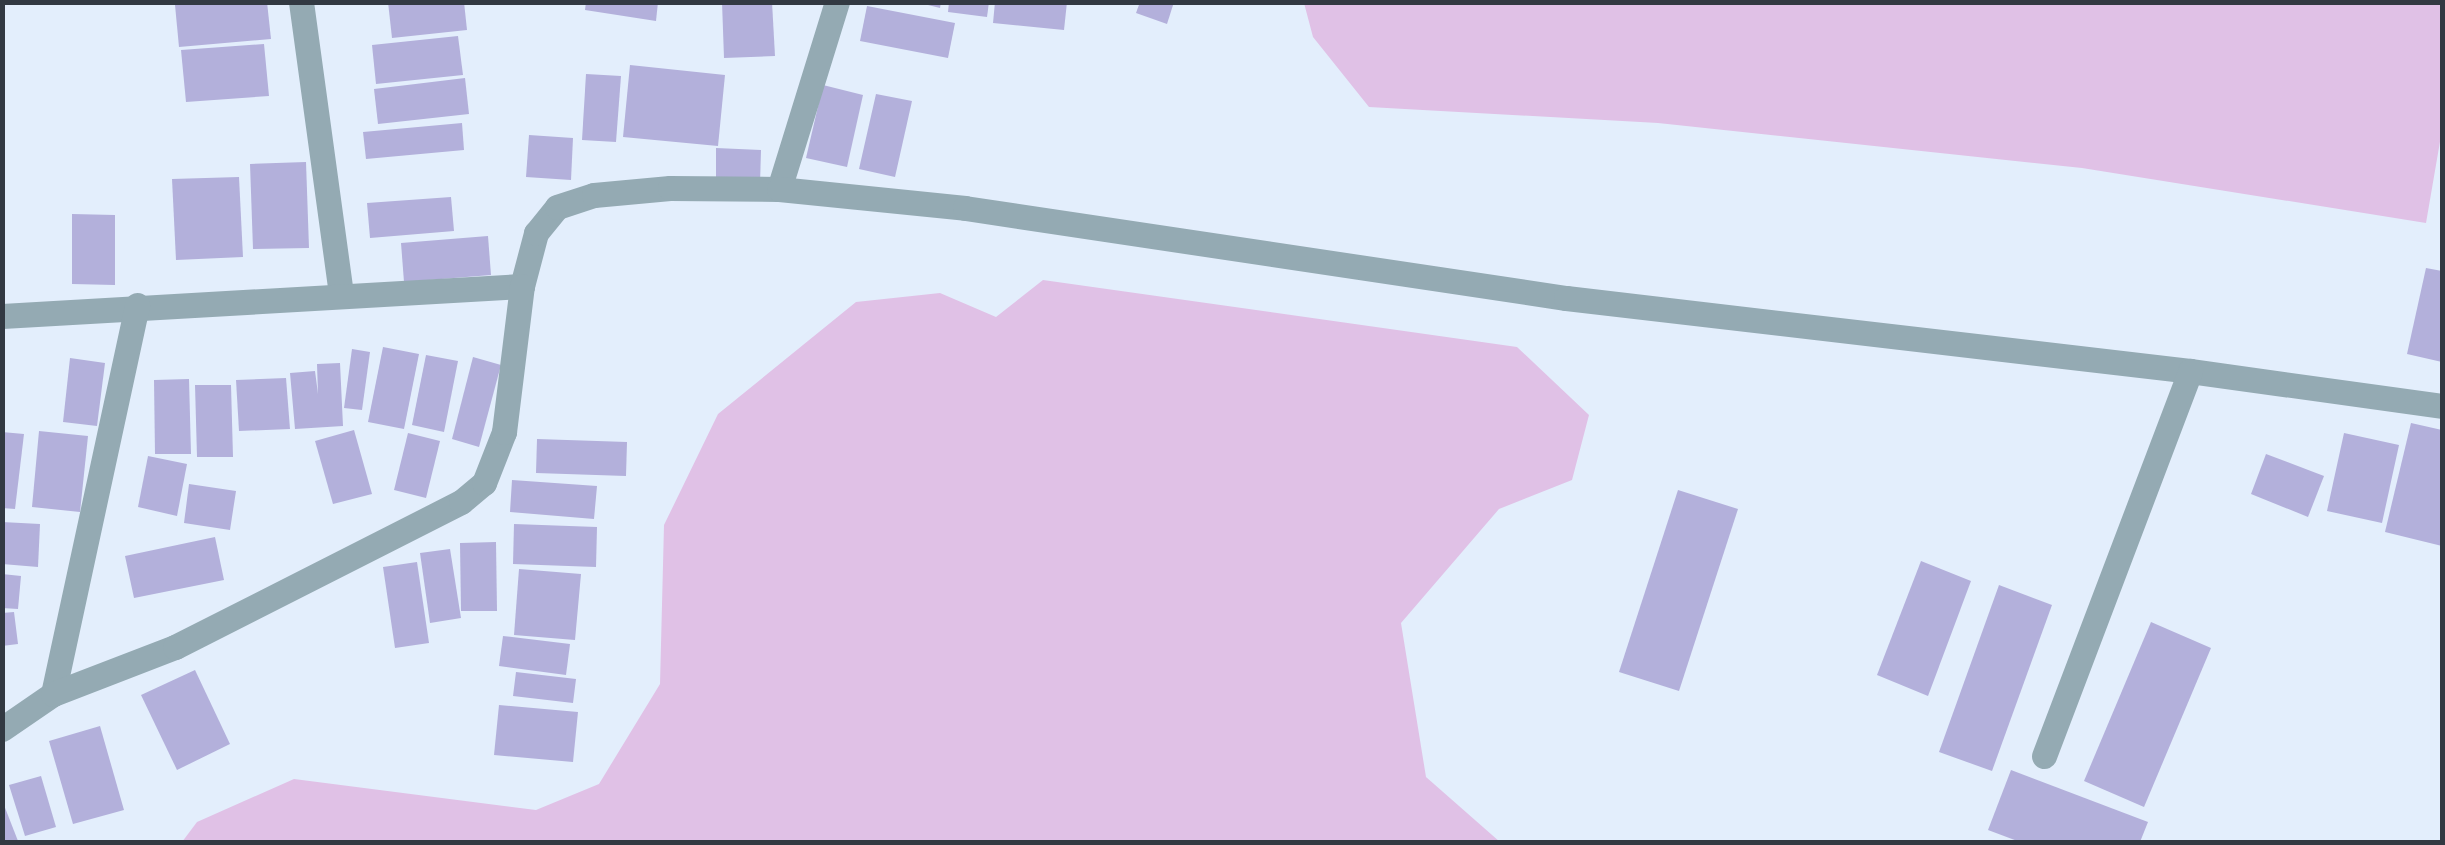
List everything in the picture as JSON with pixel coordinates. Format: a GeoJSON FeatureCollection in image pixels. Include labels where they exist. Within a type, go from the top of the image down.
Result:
{"type":"FeatureCollection","features":[{"type":"Feature","properties":{"kind":"street"},"geometry":{"type":"LineString","coordinates":[[301,2],[341,294]]}},
{"type":"Feature","properties":{"kind":"street"},"geometry":{"type":"LineString","coordinates":[[779,189],[837,2]]}},
{"type":"Feature","properties":{"kind":"street"},"geometry":{"type":"LineString","coordinates":[[2,729],[54,694],[175,647],[461,502],[484,483],[504,432],[522,286],[536,233],[557,206],[594,195],[670,188],[779,189],[965,208],[1566,298],[2190,370],[2442,406]]}},
{"type":"Feature","properties":{"kind":"street"},"geometry":{"type":"LineString","coordinates":[[2,316],[137,305],[522,286]]}},
{"type":"Feature","properties":{"kind":"street"},"geometry":{"type":"LineString","coordinates":[[54,694],[137,305]]}},
{"type":"Feature","properties":{"kind":"street"},"geometry":{"type":"LineString","coordinates":[[2044,756],[2190,370]]}},
{"type":"Feature","properties":{"kind":"shaded area"},"geometry":{"type":"Polygon","coordinates":[[[1304,3],[2442,3],[2442,130],[2426,223],[2082,168],[1658,123],[1369,107],[1313,37],[1304,3]]]}},
{"type":"Feature","properties":{"kind":"shaded area"},"geometry":{"type":"Polygon","coordinates":[[[1043,280],[1517,347],[1589,415],[1572,480],[1499,509],[1401,623],[1426,777],[1500,842],[182,842],[197,822],[294,779],[536,810],[599,784],[660,684],[664,525],[718,414],[856,302],[940,293],[996,317],[1043,280]]]}},
{"type":"Feature","properties":{"kind":"building"},"geometry":{"type":"Polygon","coordinates":[[[267,2],[271,39],[179,47],[175,5],[267,2]]]}},
{"type":"Feature","properties":{"kind":"building"},"geometry":{"type":"Polygon","coordinates":[[[388,2],[464,2],[467,30],[392,38],[388,2]]]}},
{"type":"Feature","properties":{"kind":"building"},"geometry":{"type":"Polygon","coordinates":[[[586,2],[658,2],[656,21],[585,10],[586,2]]]}},
{"type":"Feature","properties":{"kind":"building"},"geometry":{"type":"Polygon","coordinates":[[[722,2],[772,2],[775,56],[724,58],[722,2]]]}},
{"type":"Feature","properties":{"kind":"building"},"geometry":{"type":"Polygon","coordinates":[[[916,2],[941,2],[940,8],[916,2]]]}},
{"type":"Feature","properties":{"kind":"building"},"geometry":{"type":"Polygon","coordinates":[[[949,2],[989,2],[987,17],[948,12],[949,2]]]}},
{"type":"Feature","properties":{"kind":"building"},"geometry":{"type":"Polygon","coordinates":[[[995,2],[1067,2],[1064,30],[993,23],[995,2]]]}},
{"type":"Feature","properties":{"kind":"building"},"geometry":{"type":"Polygon","coordinates":[[[1140,2],[1174,2],[1167,24],[1136,13],[1140,2]]]}},
{"type":"Feature","properties":{"kind":"building"},"geometry":{"type":"Polygon","coordinates":[[[867,6],[955,23],[948,58],[860,41],[867,6]]]}},
{"type":"Feature","properties":{"kind":"building"},"geometry":{"type":"Polygon","coordinates":[[[458,36],[463,75],[376,84],[372,45],[458,36]]]}},
{"type":"Feature","properties":{"kind":"building"},"geometry":{"type":"Polygon","coordinates":[[[264,44],[269,96],[186,102],[181,50],[264,44]]]}},
{"type":"Feature","properties":{"kind":"building"},"geometry":{"type":"Polygon","coordinates":[[[630,65],[725,75],[718,146],[623,137],[630,65]]]}},
{"type":"Feature","properties":{"kind":"building"},"geometry":{"type":"Polygon","coordinates":[[[586,74],[621,76],[616,142],[582,140],[586,74]]]}},
{"type":"Feature","properties":{"kind":"building"},"geometry":{"type":"Polygon","coordinates":[[[465,78],[469,114],[378,124],[374,89],[465,78]]]}},
{"type":"Feature","properties":{"kind":"building"},"geometry":{"type":"Polygon","coordinates":[[[823,85],[863,95],[847,167],[806,158],[823,85]]]}},
{"type":"Feature","properties":{"kind":"building"},"geometry":{"type":"Polygon","coordinates":[[[876,94],[912,101],[895,177],[859,169],[876,94]]]}},
{"type":"Feature","properties":{"kind":"building"},"geometry":{"type":"Polygon","coordinates":[[[462,123],[464,150],[366,159],[363,132],[462,123]]]}},
{"type":"Feature","properties":{"kind":"building"},"geometry":{"type":"Polygon","coordinates":[[[529,135],[573,138],[571,180],[526,177],[529,135]]]}},
{"type":"Feature","properties":{"kind":"building"},"geometry":{"type":"Polygon","coordinates":[[[716,148],[761,150],[760,184],[716,182],[716,148]]]}},
{"type":"Feature","properties":{"kind":"building"},"geometry":{"type":"Polygon","coordinates":[[[306,162],[309,248],[253,249],[250,164],[306,162]]]}},
{"type":"Feature","properties":{"kind":"building"},"geometry":{"type":"Polygon","coordinates":[[[239,177],[243,257],[176,260],[172,179],[239,177]]]}},
{"type":"Feature","properties":{"kind":"building"},"geometry":{"type":"Polygon","coordinates":[[[451,197],[454,231],[370,238],[367,203],[451,197]]]}},
{"type":"Feature","properties":{"kind":"building"},"geometry":{"type":"Polygon","coordinates":[[[72,214],[115,215],[115,285],[72,284],[72,214]]]}},
{"type":"Feature","properties":{"kind":"building"},"geometry":{"type":"Polygon","coordinates":[[[488,236],[491,275],[404,282],[401,243],[488,236]]]}},
{"type":"Feature","properties":{"kind":"building"},"geometry":{"type":"Polygon","coordinates":[[[2426,268],[2442,271],[2442,362],[2407,354],[2426,268]]]}},
{"type":"Feature","properties":{"kind":"building"},"geometry":{"type":"Polygon","coordinates":[[[383,347],[419,354],[404,429],[368,422],[383,347]]]}},
{"type":"Feature","properties":{"kind":"building"},"geometry":{"type":"Polygon","coordinates":[[[352,349],[370,352],[362,410],[344,408],[352,349]]]}},
{"type":"Feature","properties":{"kind":"building"},"geometry":{"type":"Polygon","coordinates":[[[426,355],[458,361],[444,432],[412,425],[426,355]]]}},
{"type":"Feature","properties":{"kind":"building"},"geometry":{"type":"Polygon","coordinates":[[[473,357],[501,365],[479,447],[452,439],[473,357]]]}},
{"type":"Feature","properties":{"kind":"building"},"geometry":{"type":"Polygon","coordinates":[[[70,358],[105,363],[97,426],[63,422],[70,358]]]}},
{"type":"Feature","properties":{"kind":"building"},"geometry":{"type":"Polygon","coordinates":[[[340,363],[343,426],[295,429],[290,373],[315,371],[318,394],[317,364],[340,363]]]}},
{"type":"Feature","properties":{"kind":"building"},"geometry":{"type":"Polygon","coordinates":[[[286,378],[290,429],[239,431],[236,380],[286,378]]]}},
{"type":"Feature","properties":{"kind":"building"},"geometry":{"type":"Polygon","coordinates":[[[189,379],[191,454],[155,454],[154,380],[189,379]]]}},
{"type":"Feature","properties":{"kind":"building"},"geometry":{"type":"Polygon","coordinates":[[[195,385],[231,385],[233,457],[197,457],[195,385]]]}},
{"type":"Feature","properties":{"kind":"building"},"geometry":{"type":"Polygon","coordinates":[[[2411,423],[2442,430],[2442,546],[2385,532],[2411,423]]]}},
{"type":"Feature","properties":{"kind":"building"},"geometry":{"type":"Polygon","coordinates":[[[354,430],[372,494],[333,504],[315,441],[354,430]]]}},
{"type":"Feature","properties":{"kind":"building"},"geometry":{"type":"Polygon","coordinates":[[[39,431],[88,436],[80,512],[32,507],[39,431]]]}},
{"type":"Feature","properties":{"kind":"building"},"geometry":{"type":"Polygon","coordinates":[[[2,432],[24,434],[15,509],[2,508],[2,432]]]}},
{"type":"Feature","properties":{"kind":"building"},"geometry":{"type":"Polygon","coordinates":[[[408,433],[440,441],[426,498],[394,490],[408,433]]]}},
{"type":"Feature","properties":{"kind":"building"},"geometry":{"type":"Polygon","coordinates":[[[2344,433],[2399,445],[2382,523],[2327,511],[2344,433]]]}},
{"type":"Feature","properties":{"kind":"building"},"geometry":{"type":"Polygon","coordinates":[[[537,439],[627,442],[626,476],[536,473],[537,439]]]}},
{"type":"Feature","properties":{"kind":"building"},"geometry":{"type":"Polygon","coordinates":[[[2266,454],[2324,476],[2308,517],[2251,494],[2266,454]]]}},
{"type":"Feature","properties":{"kind":"building"},"geometry":{"type":"Polygon","coordinates":[[[148,456],[187,464],[177,516],[138,507],[148,456]]]}},
{"type":"Feature","properties":{"kind":"building"},"geometry":{"type":"Polygon","coordinates":[[[512,480],[597,486],[594,519],[510,512],[512,480]]]}},
{"type":"Feature","properties":{"kind":"building"},"geometry":{"type":"Polygon","coordinates":[[[189,484],[236,491],[230,530],[184,523],[189,484]]]}},
{"type":"Feature","properties":{"kind":"building"},"geometry":{"type":"Polygon","coordinates":[[[1678,490],[1738,509],[1679,691],[1619,672],[1678,490]]]}},
{"type":"Feature","properties":{"kind":"building"},"geometry":{"type":"Polygon","coordinates":[[[2,522],[40,524],[38,567],[2,564],[2,522]]]}},
{"type":"Feature","properties":{"kind":"building"},"geometry":{"type":"Polygon","coordinates":[[[514,524],[597,527],[596,567],[513,564],[514,524]]]}},
{"type":"Feature","properties":{"kind":"building"},"geometry":{"type":"Polygon","coordinates":[[[215,537],[224,580],[134,598],[125,556],[215,537]]]}},
{"type":"Feature","properties":{"kind":"building"},"geometry":{"type":"Polygon","coordinates":[[[496,542],[497,611],[461,611],[460,543],[496,542]]]}},
{"type":"Feature","properties":{"kind":"building"},"geometry":{"type":"Polygon","coordinates":[[[450,549],[461,618],[430,623],[420,553],[450,549]]]}},
{"type":"Feature","properties":{"kind":"building"},"geometry":{"type":"Polygon","coordinates":[[[1921,561],[1971,581],[1928,696],[1877,675],[1921,561]]]}},
{"type":"Feature","properties":{"kind":"building"},"geometry":{"type":"Polygon","coordinates":[[[417,562],[429,643],[395,648],[383,567],[417,562]]]}},
{"type":"Feature","properties":{"kind":"building"},"geometry":{"type":"Polygon","coordinates":[[[519,569],[581,574],[575,640],[514,635],[519,569]]]}},
{"type":"Feature","properties":{"kind":"building"},"geometry":{"type":"Polygon","coordinates":[[[2,574],[21,576],[18,609],[2,608],[2,574]]]}},
{"type":"Feature","properties":{"kind":"building"},"geometry":{"type":"Polygon","coordinates":[[[1999,585],[2052,605],[1992,771],[1939,752],[1999,585]]]}},
{"type":"Feature","properties":{"kind":"building"},"geometry":{"type":"Polygon","coordinates":[[[14,612],[18,644],[2,646],[2,613],[14,612]]]}},
{"type":"Feature","properties":{"kind":"building"},"geometry":{"type":"Polygon","coordinates":[[[2151,622],[2211,648],[2144,807],[2084,781],[2151,622]]]}},
{"type":"Feature","properties":{"kind":"building"},"geometry":{"type":"Polygon","coordinates":[[[503,636],[570,644],[566,675],[499,666],[503,636]]]}},
{"type":"Feature","properties":{"kind":"building"},"geometry":{"type":"Polygon","coordinates":[[[195,670],[230,744],[177,770],[141,695],[195,670]]]}},
{"type":"Feature","properties":{"kind":"building"},"geometry":{"type":"Polygon","coordinates":[[[516,672],[576,679],[573,703],[513,696],[516,672]]]}},
{"type":"Feature","properties":{"kind":"building"},"geometry":{"type":"Polygon","coordinates":[[[499,705],[578,712],[573,762],[494,755],[499,705]]]}},
{"type":"Feature","properties":{"kind":"building"},"geometry":{"type":"Polygon","coordinates":[[[100,726],[124,810],[73,824],[49,741],[100,726]]]}},
{"type":"Feature","properties":{"kind":"building"},"geometry":{"type":"Polygon","coordinates":[[[2011,770],[2148,822],[2140,842],[2020,842],[1988,830],[2011,770]]]}},
{"type":"Feature","properties":{"kind":"building"},"geometry":{"type":"Polygon","coordinates":[[[41,776],[56,827],[25,836],[9,785],[41,776]]]}},
{"type":"Feature","properties":{"kind":"building"},"geometry":{"type":"Polygon","coordinates":[[[2,800],[18,841],[2,842],[2,800]]]}}]}
